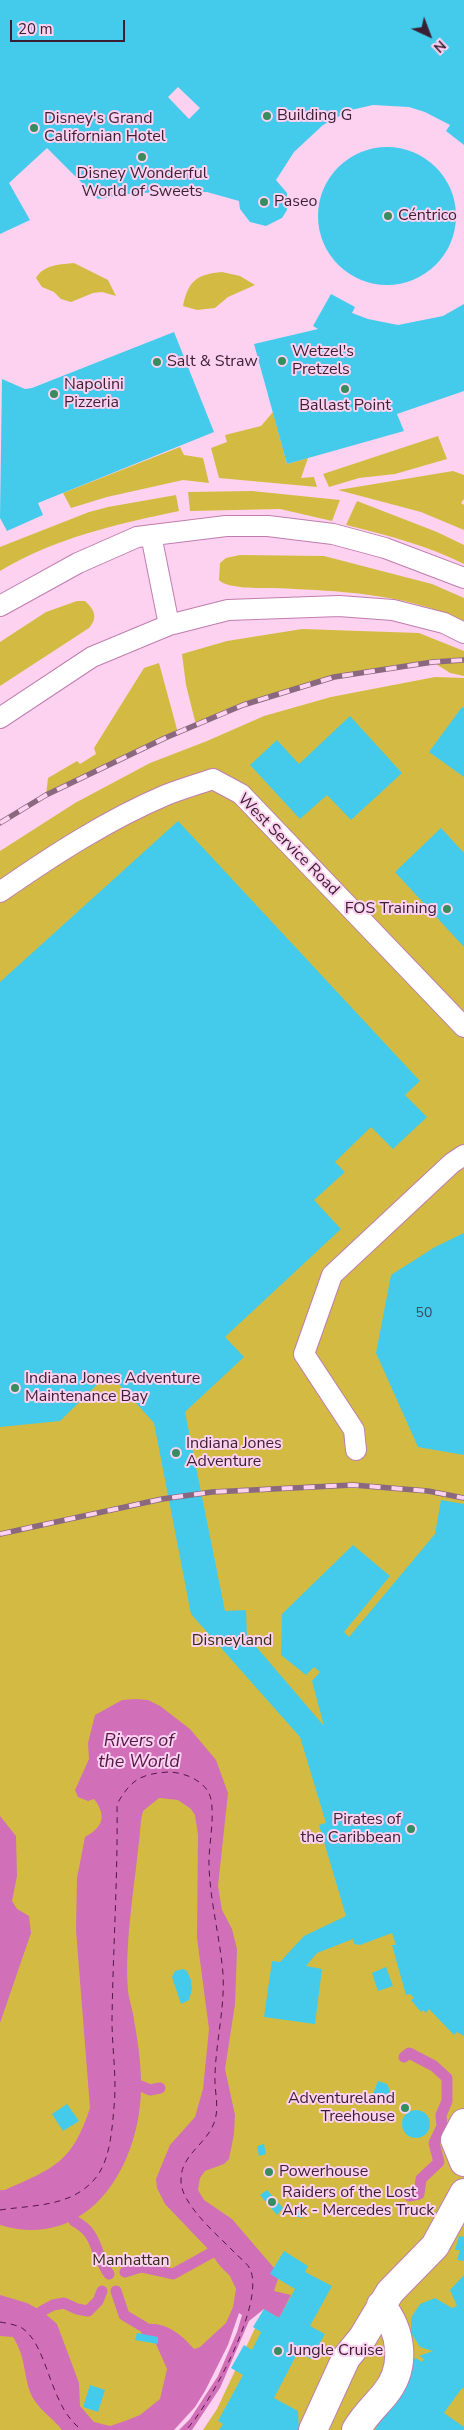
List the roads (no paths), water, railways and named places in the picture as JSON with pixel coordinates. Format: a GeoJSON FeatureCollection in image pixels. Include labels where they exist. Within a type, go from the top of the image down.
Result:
{"type":"FeatureCollection","features":[{"type":"Feature","properties":{"kind":"street"},"geometry":{"type":"LineString","coordinates":[[464,2123],[455,2140],[464,2162]]}},
{"type":"Feature","properties":{"kind":"street"},"geometry":{"type":"LineString","coordinates":[[322,2427],[326,2400],[346,2358],[363,2337],[381,2305],[398,2283],[435,2246],[464,2193]]}},
{"type":"Feature","properties":{"kind":"street"},"geometry":{"type":"LineString","coordinates":[[356,2430],[363,2417],[389,2388],[399,2369],[400,2349],[391,2317],[381,2305]]}},
{"type":"Feature","properties":{"kind":"lane"},"geometry":{"type":"LineString","coordinates":[[0,606],[78,563],[137,537],[226,526],[301,528],[333,534],[385,548],[464,578]]}},
{"type":"Feature","properties":{"kind":"lane"},"geometry":{"type":"LineString","coordinates":[[151,535],[169,625]]}},
{"type":"Feature","properties":{"kind":"lane"},"geometry":{"type":"LineString","coordinates":[[0,718],[92,657],[169,625],[228,610],[339,606],[393,610],[444,623],[464,633]]}},
{"type":"Feature","properties":{"kind":"lane","name":"West Service Road"},"geometry":{"type":"LineString","coordinates":[[0,892],[56,854],[105,826],[166,795],[214,779],[241,794],[464,1026]]}},
{"type":"Feature","properties":{"kind":"lane"},"geometry":{"type":"LineString","coordinates":[[356,1450],[354,1430],[304,1354],[332,1275],[452,1163],[464,1155]]}},
{"type":"Feature","properties":{"kind":"water","name":"Rivers of the World"},"geometry":{"type":"Polygon","coordinates":[[[122,1700],[148,1700],[160,1706],[190,1729],[216,1760],[228,1793],[218,1886],[222,1910],[232,1929],[237,1949],[235,2004],[225,2069],[235,2115],[234,2134],[229,2159],[224,2164],[205,2171],[200,2178],[198,2190],[204,2200],[232,2219],[274,2268],[278,2279],[274,2291],[291,2295],[279,2318],[263,2309],[228,2386],[203,2430],[62,2430],[40,2408],[33,2398],[24,2364],[13,2337],[0,2336],[0,2295],[27,2303],[42,2311],[57,2324],[79,2383],[80,2406],[94,2422],[110,2426],[140,2415],[160,2399],[167,2369],[156,2344],[141,2333],[147,2324],[167,2327],[179,2334],[194,2349],[200,2347],[226,2323],[233,2307],[236,2289],[230,2276],[208,2249],[165,2204],[157,2188],[156,2179],[170,2145],[195,2117],[203,2089],[209,2029],[197,1938],[198,1835],[195,1815],[191,1809],[178,1800],[159,1798],[143,1811],[141,1820],[127,1971],[128,1991],[140,2060],[141,2084],[139,2114],[132,2143],[121,2170],[105,2194],[84,2213],[60,2225],[32,2230],[0,2225],[0,2190],[5,2190],[36,2176],[59,2161],[76,2141],[90,2108],[76,1930],[77,1878],[85,1837],[96,1829],[102,1816],[94,1799],[88,1801],[78,1797],[75,1790],[89,1759],[88,1743],[95,1715],[122,1700]]]}},
{"type":"Feature","properties":{"kind":"water"},"geometry":{"type":"Polygon","coordinates":[[[0,1816],[16,1836],[17,1876],[12,1901],[17,1909],[29,1916],[31,1933],[0,2023],[0,1816]]]}},
{"type":"Feature","properties":{"kind":"waterway"},"geometry":{"type":"LineString","coordinates":[[404,2057],[409,2053],[434,2066],[447,2078],[447,2101],[441,2115],[442,2126],[434,2143],[439,2162],[421,2179],[419,2194],[409,2196]]}},
{"type":"Feature","properties":{"kind":"waterway"},"geometry":{"type":"LineString","coordinates":[[141,2086],[150,2090],[160,2088]]}},
{"type":"Feature","properties":{"kind":"waterway"},"geometry":{"type":"LineString","coordinates":[[74,2221],[82,2226],[92,2238],[109,2274]]}},
{"type":"Feature","properties":{"kind":"waterway"},"geometry":{"type":"LineString","coordinates":[[125,2272],[141,2267],[173,2274],[211,2253]]}},
{"type":"Feature","properties":{"kind":"waterway"},"geometry":{"type":"LineString","coordinates":[[42,2311],[53,2305],[64,2303],[77,2309],[88,2311],[98,2301],[102,2291]]}},
{"type":"Feature","properties":{"kind":"waterway"},"geometry":{"type":"LineString","coordinates":[[116,2291],[124,2315],[144,2327]]}},
{"type":"Feature","properties":{"kind":"railway"},"geometry":{"type":"LineString","coordinates":[[0,823],[46,795],[165,738],[243,705],[334,677],[433,662],[464,660]]}},
{"type":"Feature","properties":{"kind":"railway"},"geometry":{"type":"LineString","coordinates":[[0,1534],[162,1499],[212,1492],[353,1485],[428,1491],[464,1498]]}},
{"type":"Feature","properties":{"kind":"place","name":"Building G"},"geometry":{"type":"Point","coordinates":[267,116]}},
{"type":"Feature","properties":{"kind":"place","name":"Disney's Grand Californian Hotel"},"geometry":{"type":"Point","coordinates":[34,128]}},
{"type":"Feature","properties":{"kind":"place","name":"Disney Wonderful World of Sweets"},"geometry":{"type":"Point","coordinates":[142,157]}},
{"type":"Feature","properties":{"kind":"place","name":"Paseo"},"geometry":{"type":"Point","coordinates":[264,202]}},
{"type":"Feature","properties":{"kind":"place","name":"Céntrico"},"geometry":{"type":"Point","coordinates":[388,216]}},
{"type":"Feature","properties":{"kind":"place","name":"Wetzel's Pretzels"},"geometry":{"type":"Point","coordinates":[282,361]}},
{"type":"Feature","properties":{"kind":"place","name":"Salt & Straw"},"geometry":{"type":"Point","coordinates":[157,362]}},
{"type":"Feature","properties":{"kind":"place","name":"Ballast Point"},"geometry":{"type":"Point","coordinates":[345,389]}},
{"type":"Feature","properties":{"kind":"place","name":"Napolini Pizzeria"},"geometry":{"type":"Point","coordinates":[54,394]}},
{"type":"Feature","properties":{"kind":"place","name":"FOS Training"},"geometry":{"type":"Point","coordinates":[447,909]}},
{"type":"Feature","properties":{"kind":"place","name":"Indiana Jones Adventure Maintenance Bay"},"geometry":{"type":"Point","coordinates":[15,1388]}},
{"type":"Feature","properties":{"kind":"place","name":"Indiana Jones Adventure"},"geometry":{"type":"Point","coordinates":[176,1453]}},
{"type":"Feature","properties":{"kind":"place","name":"Pirates of the Caribbean"},"geometry":{"type":"Point","coordinates":[411,1829]}},
{"type":"Feature","properties":{"kind":"place","name":"Adventureland Treehouse"},"geometry":{"type":"Point","coordinates":[405,2108]}},
{"type":"Feature","properties":{"kind":"place","name":"Powerhouse"},"geometry":{"type":"Point","coordinates":[269,2172]}},
{"type":"Feature","properties":{"kind":"place","name":"Raiders of the Lost Ark - Mercedes Truck"},"geometry":{"type":"Point","coordinates":[272,2202]}},
{"type":"Feature","properties":{"kind":"place","name":"Jungle Cruise"},"geometry":{"type":"Point","coordinates":[278,2351]}},
{"type":"Feature","properties":{"kind":"park label","name":"Disneyland"},"geometry":{"type":"Point","coordinates":[232,1641]}},
{"type":"Feature","properties":{"kind":"park label","name":"Manhattan"},"geometry":{"type":"Point","coordinates":[131,2261]}}]}
